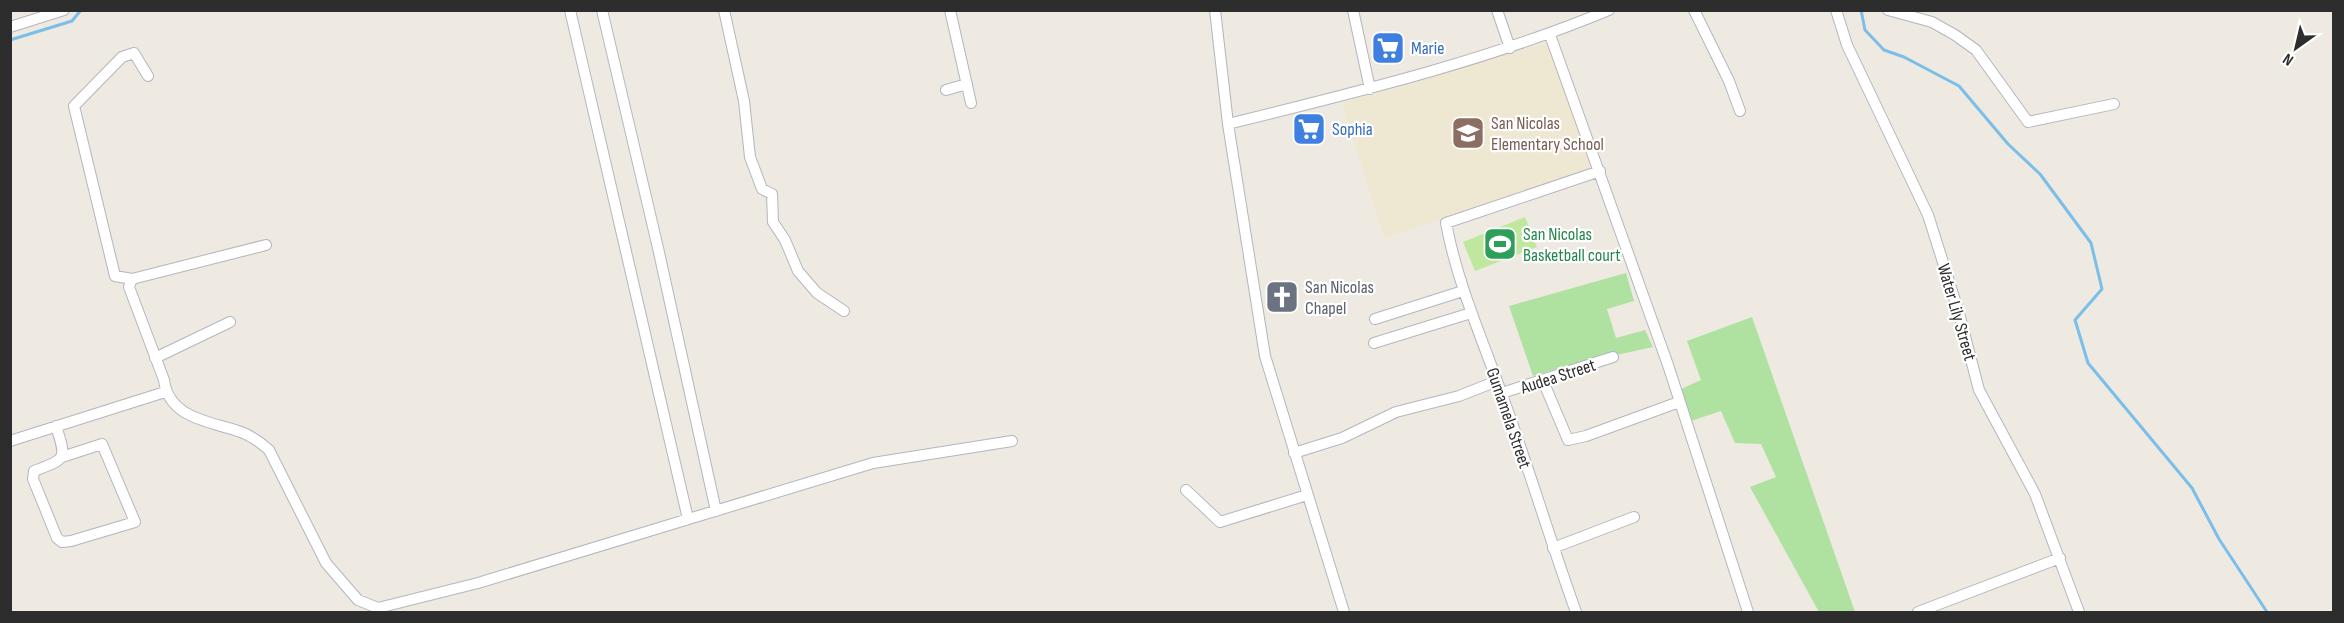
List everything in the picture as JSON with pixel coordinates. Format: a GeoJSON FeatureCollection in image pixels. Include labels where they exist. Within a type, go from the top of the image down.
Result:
{"type":"FeatureCollection","features":[{"type":"Feature","properties":{"kind":"street"},"geometry":{"type":"LineString","coordinates":[[10,27],[64,10]]}},
{"type":"Feature","properties":{"kind":"street"},"geometry":{"type":"LineString","coordinates":[[570,10],[688,519]]}},
{"type":"Feature","properties":{"kind":"street"},"geometry":{"type":"LineString","coordinates":[[602,10],[716,511]]}},
{"type":"Feature","properties":{"kind":"street"},"geometry":{"type":"LineString","coordinates":[[724,10],[744,101],[750,157],[762,189],[772,194],[773,222],[798,271],[817,293],[844,311]]}},
{"type":"Feature","properties":{"kind":"street"},"geometry":{"type":"LineString","coordinates":[[950,10],[972,103]]}},
{"type":"Feature","properties":{"kind":"street"},"geometry":{"type":"LineString","coordinates":[[1215,10],[1228,124],[1265,356],[1344,612]]}},
{"type":"Feature","properties":{"kind":"street"},"geometry":{"type":"LineString","coordinates":[[1353,10],[1370,88]]}},
{"type":"Feature","properties":{"kind":"street"},"geometry":{"type":"LineString","coordinates":[[1497,10],[1510,48]]}},
{"type":"Feature","properties":{"kind":"street"},"geometry":{"type":"LineString","coordinates":[[1228,124],[1370,88],[1510,48],[1609,10]]}},
{"type":"Feature","properties":{"kind":"street"},"geometry":{"type":"LineString","coordinates":[[1694,10],[1729,81],[1740,111]]}},
{"type":"Feature","properties":{"kind":"street","name":"Water Lily Street"},"geometry":{"type":"LineString","coordinates":[[1836,10],[1847,45],[1928,215],[1984,401],[2035,494],[2079,612]]}},
{"type":"Feature","properties":{"kind":"street"},"geometry":{"type":"LineString","coordinates":[[1888,10],[1932,22],[1976,50],[2028,122],[2114,105]]}},
{"type":"Feature","properties":{"kind":"street"},"geometry":{"type":"LineString","coordinates":[[1550,34],[1600,171],[1748,612]]}},
{"type":"Feature","properties":{"kind":"street"},"geometry":{"type":"LineString","coordinates":[[148,76],[134,53],[122,57],[74,106],[115,276],[132,279],[266,245]]}},
{"type":"Feature","properties":{"kind":"street"},"geometry":{"type":"LineString","coordinates":[[946,90],[966,84]]}},
{"type":"Feature","properties":{"kind":"street","name":"Gumamela Street"},"geometry":{"type":"LineString","coordinates":[[1576,612],[1502,393],[1463,291],[1451,251],[1446,223],[1600,171]]}},
{"type":"Feature","properties":{"kind":"street"},"geometry":{"type":"LineString","coordinates":[[132,279],[129,286],[134,304],[164,380],[165,392],[169,399],[194,418],[241,432],[258,440],[268,450],[326,563],[358,600],[378,608],[478,583],[873,463],[1012,441]]}},
{"type":"Feature","properties":{"kind":"street"},"geometry":{"type":"LineString","coordinates":[[1375,319],[1463,291]]}},
{"type":"Feature","properties":{"kind":"street"},"geometry":{"type":"LineString","coordinates":[[1374,343],[1471,313]]}},
{"type":"Feature","properties":{"kind":"street"},"geometry":{"type":"LineString","coordinates":[[155,358],[230,322]]}},
{"type":"Feature","properties":{"kind":"street","name":"Audea Street"},"geometry":{"type":"LineString","coordinates":[[1502,393],[1613,357]]}},
{"type":"Feature","properties":{"kind":"street"},"geometry":{"type":"LineString","coordinates":[[1294,453],[1342,438],[1396,412],[1459,396],[1497,381]]}},
{"type":"Feature","properties":{"kind":"street"},"geometry":{"type":"LineString","coordinates":[[1543,381],[1568,441],[1679,402]]}},
{"type":"Feature","properties":{"kind":"street"},"geometry":{"type":"LineString","coordinates":[[10,441],[165,392]]}},
{"type":"Feature","properties":{"kind":"street"},"geometry":{"type":"LineString","coordinates":[[57,426],[63,447],[62,457],[59,461],[34,471],[33,479],[57,538],[62,542],[71,541],[135,522],[102,444],[62,457]]}},
{"type":"Feature","properties":{"kind":"street"},"geometry":{"type":"LineString","coordinates":[[1186,490],[1220,522],[1307,495]]}},
{"type":"Feature","properties":{"kind":"street"},"geometry":{"type":"LineString","coordinates":[[1553,548],[1634,517]]}},
{"type":"Feature","properties":{"kind":"street"},"geometry":{"type":"LineString","coordinates":[[1918,612],[2060,558]]}},
{"type":"Feature","properties":{"kind":"shaded area","name":"San Nicolas Elementary School"},"geometry":{"type":"Polygon","coordinates":[[[1552,41],[1594,162],[1592,170],[1384,238],[1342,103],[1552,41]]]}},
{"type":"Feature","properties":{"kind":"green space","name":"San Nicolas Basketball court"},"geometry":{"type":"Polygon","coordinates":[[[1525,217],[1537,247],[1475,271],[1463,242],[1525,217]]]}},
{"type":"Feature","properties":{"kind":"green space"},"geometry":{"type":"Polygon","coordinates":[[[1626,273],[1634,301],[1607,309],[1616,338],[1645,330],[1653,347],[1570,365],[1533,376],[1509,306],[1626,273]]]}},
{"type":"Feature","properties":{"kind":"green space"},"geometry":{"type":"Polygon","coordinates":[[[1752,317],[1855,612],[1819,612],[1750,487],[1776,477],[1761,444],[1735,443],[1721,411],[1691,421],[1681,389],[1701,380],[1687,341],[1752,317]]]}},
{"type":"Feature","properties":{"kind":"waterway"},"geometry":{"type":"LineString","coordinates":[[10,40],[72,21],[81,10]]}},
{"type":"Feature","properties":{"kind":"waterway"},"geometry":{"type":"LineString","coordinates":[[1861,10],[1865,30],[1884,50],[1904,57],[1959,86],[2008,144],[2040,174],[2091,243],[2102,289],[2075,320],[2088,363],[2192,488],[2219,539],[2267,612]]}},
{"type":"Feature","properties":{"kind":"place","name":"Marie"},"geometry":{"type":"Point","coordinates":[1388,48]}},
{"type":"Feature","properties":{"kind":"place","name":"Sophia"},"geometry":{"type":"Point","coordinates":[1309,129]}},
{"type":"Feature","properties":{"kind":"place","name":"San Nicolas Elementary School"},"geometry":{"type":"Point","coordinates":[1468,133]}},
{"type":"Feature","properties":{"kind":"place","name":"San Nicolas Basketball court"},"geometry":{"type":"Point","coordinates":[1500,244]}},
{"type":"Feature","properties":{"kind":"place","name":"San Nicolas Chapel"},"geometry":{"type":"Point","coordinates":[1282,297]}}]}
